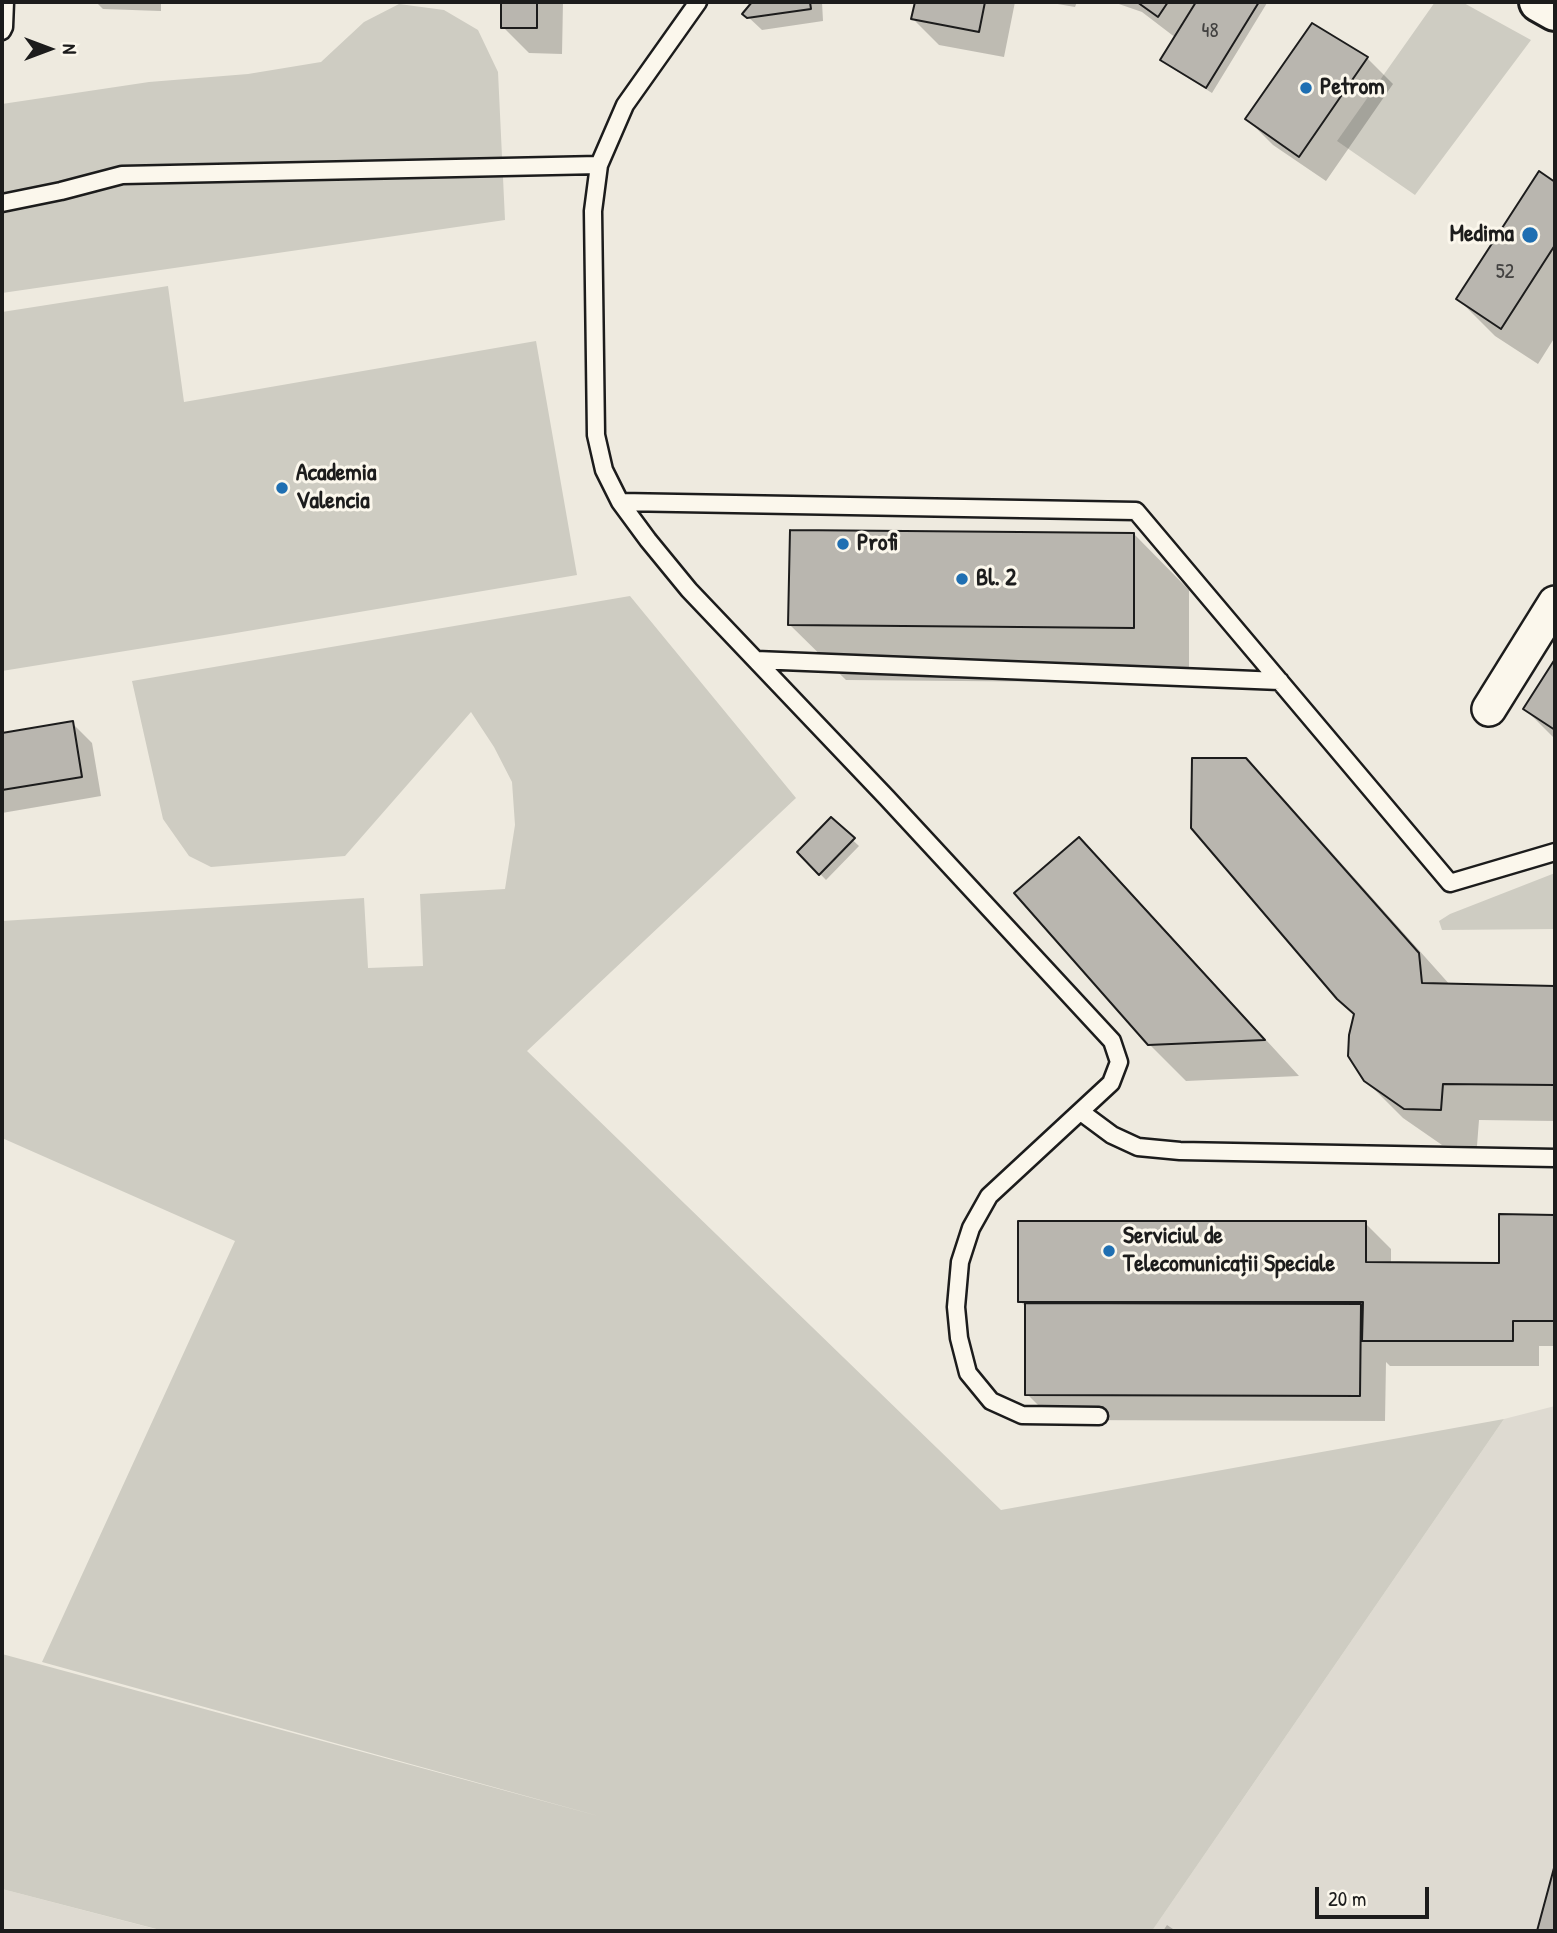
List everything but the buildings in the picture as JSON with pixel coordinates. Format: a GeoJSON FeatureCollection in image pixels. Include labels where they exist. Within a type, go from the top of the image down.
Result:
{"type":"FeatureCollection","features":[{"type":"Feature","properties":{"kind":"main road"},"geometry":{"type":"LineString","coordinates":[[1539,2],[1555,11]]}},
{"type":"Feature","properties":{"kind":"street"},"geometry":{"type":"LineString","coordinates":[[1489,709],[1555,603]]}},
{"type":"Feature","properties":{"kind":"lane"},"geometry":{"type":"LineString","coordinates":[[2,31],[5,2]]}},
{"type":"Feature","properties":{"kind":"lane"},"geometry":{"type":"LineString","coordinates":[[698,2],[625,105],[599,165],[593,211],[596,435],[604,470],[620,502],[689,590],[1112,1041],[1119,1062],[1111,1083],[989,1196],[971,1228],[960,1262],[956,1307],[959,1338],[968,1373],[991,1401],[1022,1415],[1098,1416]]}},
{"type":"Feature","properties":{"kind":"lane"},"geometry":{"type":"LineString","coordinates":[[2,203],[122,175],[599,165]]}},
{"type":"Feature","properties":{"kind":"lane"},"geometry":{"type":"LineString","coordinates":[[620,502],[1136,511],[1450,883],[1555,852]]}},
{"type":"Feature","properties":{"kind":"lane"},"geometry":{"type":"LineString","coordinates":[[756,660],[1280,681]]}},
{"type":"Feature","properties":{"kind":"lane"},"geometry":{"type":"LineString","coordinates":[[1081,1112],[1112,1135],[1138,1147],[1180,1151],[1555,1158]]}},
{"type":"Feature","properties":{"kind":"shaded area"},"geometry":{"type":"Polygon","coordinates":[[[1435,2],[1462,2],[1531,40],[1415,195],[1337,141],[1435,2]]]}},
{"type":"Feature","properties":{"kind":"shaded area"},"geometry":{"type":"Polygon","coordinates":[[[399,4],[444,10],[478,30],[498,72],[505,220],[2,293],[2,104],[149,82],[248,74],[321,62],[364,22],[399,4]]]}},
{"type":"Feature","properties":{"kind":"shaded area","name":"Academia Valencia"},"geometry":{"type":"Polygon","coordinates":[[[168,286],[184,402],[536,341],[577,575],[2,671],[2,312],[168,286]]]}},
{"type":"Feature","properties":{"kind":"shaded area"},"geometry":{"type":"Polygon","coordinates":[[[630,596],[796,798],[527,1051],[1001,1510],[1504,1419],[1152,1931],[164,1931],[2,1889],[2,1654],[602,1817],[42,1662],[235,1241],[2,1138],[2,921],[364,898],[368,968],[423,966],[420,894],[505,889],[515,825],[512,782],[494,747],[471,712],[345,856],[211,867],[189,856],[163,819],[132,681],[630,596]]]}},
{"type":"Feature","properties":{"kind":"shaded area"},"geometry":{"type":"Polygon","coordinates":[[[1555,873],[1555,929],[1442,930],[1439,921],[1450,914],[1555,873]]]}},
{"type":"Feature","properties":{"kind":"shaded area"},"geometry":{"type":"Polygon","coordinates":[[[1555,1406],[1555,1931],[1152,1931],[1504,1419],[1555,1406]]]}},
{"type":"Feature","properties":{"kind":"shaded area"},"geometry":{"type":"Polygon","coordinates":[[[2,1889],[163,1931],[2,1931],[2,1889]]]}},
{"type":"Feature","properties":{"kind":"place","name":"Petrom"},"geometry":{"type":"Point","coordinates":[1306,88]}},
{"type":"Feature","properties":{"kind":"place","name":"Medima"},"geometry":{"type":"Point","coordinates":[1530,235]}},
{"type":"Feature","properties":{"kind":"place","name":"Academia Valencia"},"geometry":{"type":"Point","coordinates":[282,488]}},
{"type":"Feature","properties":{"kind":"place","name":"Profi"},"geometry":{"type":"Point","coordinates":[843,544]}},
{"type":"Feature","properties":{"kind":"place","name":"Bl. 2"},"geometry":{"type":"Point","coordinates":[962,579]}},
{"type":"Feature","properties":{"kind":"place","name":"Serviciul de Telecomunicații Speciale"},"geometry":{"type":"Point","coordinates":[1109,1251]}}]}
